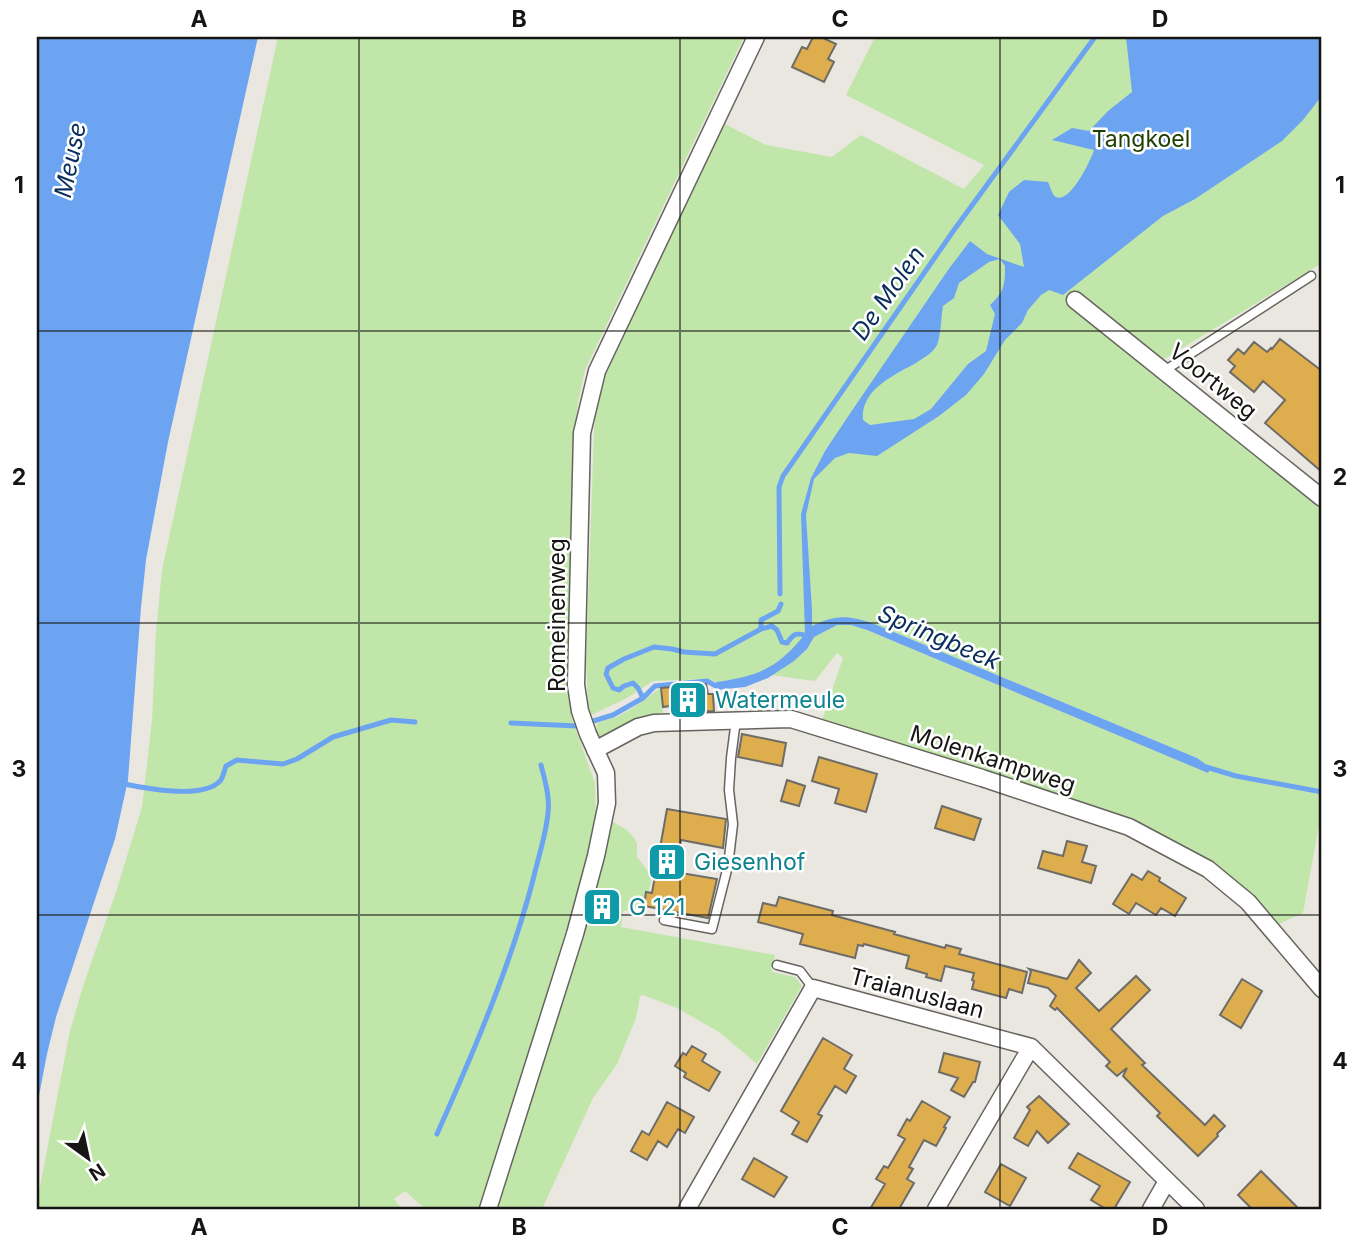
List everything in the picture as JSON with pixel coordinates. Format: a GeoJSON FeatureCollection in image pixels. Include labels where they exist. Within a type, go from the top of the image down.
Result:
{"type":"FeatureCollection","features":[{"type":"Feature","properties":{"kind":"street","name":"Romeinenweg"},"geometry":{"type":"LineString","coordinates":[[488,1209],[575,934],[607,803],[606,774],[580,711],[576,673],[583,433],[597,370],[756,37]]}},
{"type":"Feature","properties":{"kind":"street","name":"Voortweg"},"geometry":{"type":"LineString","coordinates":[[1075,300],[1322,498]]}},
{"type":"Feature","properties":{"kind":"street","name":"Molenkampweg"},"geometry":{"type":"LineString","coordinates":[[595,750],[638,727],[654,723],[791,719],[982,778],[1129,827],[1208,869],[1248,902],[1322,989]]}},
{"type":"Feature","properties":{"kind":"street","name":"Traianuslaan"},"geometry":{"type":"LineString","coordinates":[[687,1209],[813,988],[1031,1047],[1196,1209]]}},
{"type":"Feature","properties":{"kind":"street"},"geometry":{"type":"LineString","coordinates":[[936,1209],[1031,1047]]}},
{"type":"Feature","properties":{"kind":"street"},"geometry":{"type":"LineString","coordinates":[[1151,1209],[1167,1181]]}},
{"type":"Feature","properties":{"kind":"lane"},"geometry":{"type":"LineString","coordinates":[[1164,371],[1311,276]]}},
{"type":"Feature","properties":{"kind":"lane"},"geometry":{"type":"LineString","coordinates":[[664,920],[712,929],[728,866],[733,824],[729,790],[736,720]]}},
{"type":"Feature","properties":{"kind":"lane"},"geometry":{"type":"LineString","coordinates":[[777,965],[800,971],[813,988]]}},
{"type":"Feature","properties":{"kind":"green space"},"geometry":{"type":"Polygon","coordinates":[[[278,37],[744,37],[585,370],[578,402],[573,447],[567,692],[573,722],[595,783],[596,821],[589,856],[481,1209],[425,1209],[405,1191],[394,1199],[402,1209],[37,1209],[70,1031],[142,807],[152,720],[162,570],[278,37]]]}},
{"type":"Feature","properties":{"kind":"green space"},"geometry":{"type":"Polygon","coordinates":[[[875,37],[1322,37],[1322,263],[1161,361],[1322,505],[1322,808],[1303,913],[1279,924],[1257,898],[1234,881],[1130,821],[931,753],[821,723],[843,658],[837,653],[815,681],[757,673],[716,682],[709,679],[653,681],[627,698],[589,716],[586,663],[595,403],[608,360],[721,122],[766,145],[832,157],[861,135],[964,189],[984,165],[846,95],[875,37]],[[872,623],[857,626],[1208,772],[1197,758],[872,623]]]}},
{"type":"Feature","properties":{"kind":"green space"},"geometry":{"type":"Polygon","coordinates":[[[660,688],[663,713],[636,721],[607,737],[595,737],[597,724],[626,712],[660,688]]]}},
{"type":"Feature","properties":{"kind":"green space"},"geometry":{"type":"Polygon","coordinates":[[[611,821],[627,830],[634,838],[637,857],[650,874],[651,882],[644,908],[623,911],[621,927],[775,955],[772,972],[795,977],[802,986],[757,1064],[719,1032],[677,1008],[640,996],[636,1018],[617,1064],[593,1098],[542,1209],[492,1209],[611,821]]]}},
{"type":"Feature","properties":{"kind":"water","name":"Meuse"},"geometry":{"type":"Polygon","coordinates":[[[37,37],[258,37],[168,442],[146,560],[128,780],[115,839],[56,1017],[37,1106],[37,37]]]}},
{"type":"Feature","properties":{"kind":"water","name":"Tangkoel"},"geometry":{"type":"Polygon","coordinates":[[[1126,37],[1322,37],[1321,97],[1282,141],[1195,199],[1163,216],[1063,295],[1049,290],[1041,295],[1028,310],[1022,323],[1005,340],[984,374],[966,395],[939,416],[877,456],[849,453],[835,458],[814,479],[806,515],[812,626],[841,617],[872,623],[1197,758],[1211,768],[1208,773],[851,625],[837,625],[814,637],[807,649],[794,661],[768,678],[745,687],[716,690],[716,682],[744,677],[776,663],[805,634],[801,514],[811,478],[825,451],[948,270],[970,241],[987,254],[1024,267],[1020,244],[998,215],[1009,192],[1024,180],[1048,182],[1056,197],[1067,194],[1079,180],[1094,150],[1052,140],[1072,128],[1089,131],[1132,92],[1126,37]],[[1000,259],[989,262],[959,283],[954,298],[943,306],[935,348],[916,363],[889,378],[873,392],[867,400],[863,420],[870,425],[914,419],[931,409],[968,364],[986,351],[995,314],[990,305],[1003,288],[1005,266],[1000,259]]]}},
{"type":"Feature","properties":{"kind":"building"},"geometry":{"type":"Polygon","coordinates":[[[813,37],[821,37],[836,44],[828,59],[834,62],[824,82],[792,67],[802,47],[807,49],[813,37]]]}},
{"type":"Feature","properties":{"kind":"building"},"geometry":{"type":"Polygon","coordinates":[[[1280,339],[1322,371],[1322,472],[1265,423],[1285,400],[1263,381],[1254,392],[1230,372],[1235,366],[1228,360],[1238,349],[1244,354],[1254,342],[1267,352],[1280,339]]]}},
{"type":"Feature","properties":{"kind":"building","name":"Watermeule"},"geometry":{"type":"Polygon","coordinates":[[[706,684],[708,694],[713,694],[714,711],[671,712],[670,706],[663,707],[661,688],[706,684]]]}},
{"type":"Feature","properties":{"kind":"building"},"geometry":{"type":"Polygon","coordinates":[[[742,734],[786,743],[782,766],[738,757],[742,734]]]}},
{"type":"Feature","properties":{"kind":"building"},"geometry":{"type":"Polygon","coordinates":[[[819,757],[877,774],[866,812],[835,803],[839,789],[812,781],[819,757]]]}},
{"type":"Feature","properties":{"kind":"building"},"geometry":{"type":"Polygon","coordinates":[[[787,780],[805,786],[799,806],[781,801],[787,780]]]}},
{"type":"Feature","properties":{"kind":"building"},"geometry":{"type":"Polygon","coordinates":[[[942,806],[981,819],[974,840],[935,828],[942,806]]]}},
{"type":"Feature","properties":{"kind":"building","name":"Giesenhof"},"geometry":{"type":"Polygon","coordinates":[[[667,809],[726,819],[723,848],[681,840],[675,872],[717,879],[708,918],[644,906],[646,892],[652,893],[667,809]]]}},
{"type":"Feature","properties":{"kind":"building"},"geometry":{"type":"Polygon","coordinates":[[[1067,841],[1087,846],[1082,862],[1096,866],[1091,883],[1038,868],[1043,851],[1063,856],[1067,841]]]}},
{"type":"Feature","properties":{"kind":"building"},"geometry":{"type":"Polygon","coordinates":[[[1148,871],[1186,898],[1175,916],[1161,908],[1156,915],[1136,903],[1129,914],[1113,904],[1132,874],[1142,880],[1148,871]]]}},
{"type":"Feature","properties":{"kind":"building"},"geometry":{"type":"Polygon","coordinates":[[[779,897],[833,911],[832,915],[895,932],[894,934],[945,948],[946,945],[961,949],[959,954],[1027,972],[1022,993],[1009,989],[1006,998],[972,989],[974,973],[945,966],[941,981],[926,977],[927,974],[906,968],[909,956],[864,944],[858,945],[855,958],[800,944],[803,934],[758,922],[763,903],[776,906],[779,897]]]}},
{"type":"Feature","properties":{"kind":"building"},"geometry":{"type":"Polygon","coordinates":[[[1079,960],[1091,973],[1076,988],[1099,1011],[1136,976],[1150,990],[1111,1029],[1145,1063],[1142,1065],[1205,1125],[1214,1115],[1225,1126],[1198,1156],[1157,1116],[1160,1113],[1123,1076],[1127,1068],[1117,1076],[1106,1066],[1110,1062],[1057,1008],[1055,1010],[1050,1006],[1056,996],[1048,988],[1028,983],[1031,971],[1029,969],[1067,979],[1079,960]]]}},
{"type":"Feature","properties":{"kind":"building"},"geometry":{"type":"Polygon","coordinates":[[[1242,979],[1262,991],[1241,1028],[1220,1015],[1242,979]]]}},
{"type":"Feature","properties":{"kind":"building"},"geometry":{"type":"Polygon","coordinates":[[[823,1038],[852,1055],[844,1069],[856,1076],[846,1093],[835,1086],[818,1114],[822,1116],[807,1142],[792,1134],[799,1122],[781,1111],[823,1038]]]}},
{"type":"Feature","properties":{"kind":"building"},"geometry":{"type":"Polygon","coordinates":[[[692,1046],[706,1054],[702,1061],[720,1072],[709,1091],[684,1077],[686,1073],[675,1066],[683,1053],[686,1055],[692,1046]]]}},
{"type":"Feature","properties":{"kind":"building"},"geometry":{"type":"Polygon","coordinates":[[[944,1053],[980,1062],[975,1082],[964,1097],[951,1090],[958,1078],[939,1072],[944,1053]]]}},
{"type":"Feature","properties":{"kind":"building"},"geometry":{"type":"Polygon","coordinates":[[[1039,1096],[1069,1124],[1048,1143],[1037,1131],[1028,1146],[1014,1138],[1030,1110],[1027,1107],[1039,1096]]]}},
{"type":"Feature","properties":{"kind":"building"},"geometry":{"type":"Polygon","coordinates":[[[922,1101],[950,1117],[944,1127],[946,1128],[936,1146],[924,1140],[909,1167],[913,1169],[907,1179],[914,1183],[899,1209],[870,1209],[885,1184],[876,1179],[884,1166],[888,1168],[905,1139],[898,1135],[922,1101]]]}},
{"type":"Feature","properties":{"kind":"building"},"geometry":{"type":"Polygon","coordinates":[[[667,1102],[694,1117],[685,1133],[678,1129],[667,1147],[658,1141],[647,1160],[631,1151],[642,1131],[649,1135],[667,1102]]]}},
{"type":"Feature","properties":{"kind":"building"},"geometry":{"type":"Polygon","coordinates":[[[1078,1153],[1130,1182],[1114,1209],[1106,1209],[1091,1200],[1100,1186],[1069,1168],[1078,1153]]]}},
{"type":"Feature","properties":{"kind":"building"},"geometry":{"type":"Polygon","coordinates":[[[754,1158],[787,1177],[774,1197],[742,1179],[754,1158]]]}},
{"type":"Feature","properties":{"kind":"building"},"geometry":{"type":"Polygon","coordinates":[[[1001,1164],[1026,1178],[1010,1206],[985,1192],[1001,1164]]]}},
{"type":"Feature","properties":{"kind":"building"},"geometry":{"type":"Polygon","coordinates":[[[1261,1171],[1299,1209],[1252,1209],[1238,1195],[1261,1171]]]}},
{"type":"Feature","properties":{"kind":"waterway","name":"De Molen"},"geometry":{"type":"LineString","coordinates":[[780,594],[779,487],[783,476],[954,230],[1095,37]]}},
{"type":"Feature","properties":{"kind":"waterway","name":"De Molen"},"geometry":{"type":"LineString","coordinates":[[761,629],[761,620],[778,611],[781,604]]}},
{"type":"Feature","properties":{"kind":"waterway"},"geometry":{"type":"LineString","coordinates":[[643,698],[633,683],[619,690],[613,688],[606,674],[608,668],[654,647],[715,654],[761,629],[772,626],[777,630],[782,642],[787,643],[796,634],[809,636]]}},
{"type":"Feature","properties":{"kind":"waterway","name":"Springbeek"},"geometry":{"type":"LineString","coordinates":[[511,723],[577,726],[613,715],[643,698],[655,686],[707,681],[716,686],[720,685]]}},
{"type":"Feature","properties":{"kind":"waterway","name":"Springbeek"},"geometry":{"type":"LineString","coordinates":[[120,783],[172,791],[200,790],[220,781],[226,766],[237,760],[283,764],[297,759],[333,737],[391,720],[415,722]]}},
{"type":"Feature","properties":{"kind":"waterway"},"geometry":{"type":"LineString","coordinates":[[437,1134],[478,1040],[524,912],[546,830],[547,789],[541,765]]}},
{"type":"Feature","properties":{"kind":"waterway","name":"Springbeek"},"geometry":{"type":"LineString","coordinates":[[1206,767],[1236,776],[1322,792]]}},
{"type":"Feature","properties":{"kind":"place","name":"Watermeule"},"geometry":{"type":"Point","coordinates":[688,700]}},
{"type":"Feature","properties":{"kind":"place","name":"Giesenhof"},"geometry":{"type":"Point","coordinates":[667,862]}},
{"type":"Feature","properties":{"kind":"place","name":"G 121"},"geometry":{"type":"Point","coordinates":[602,907]}}]}
